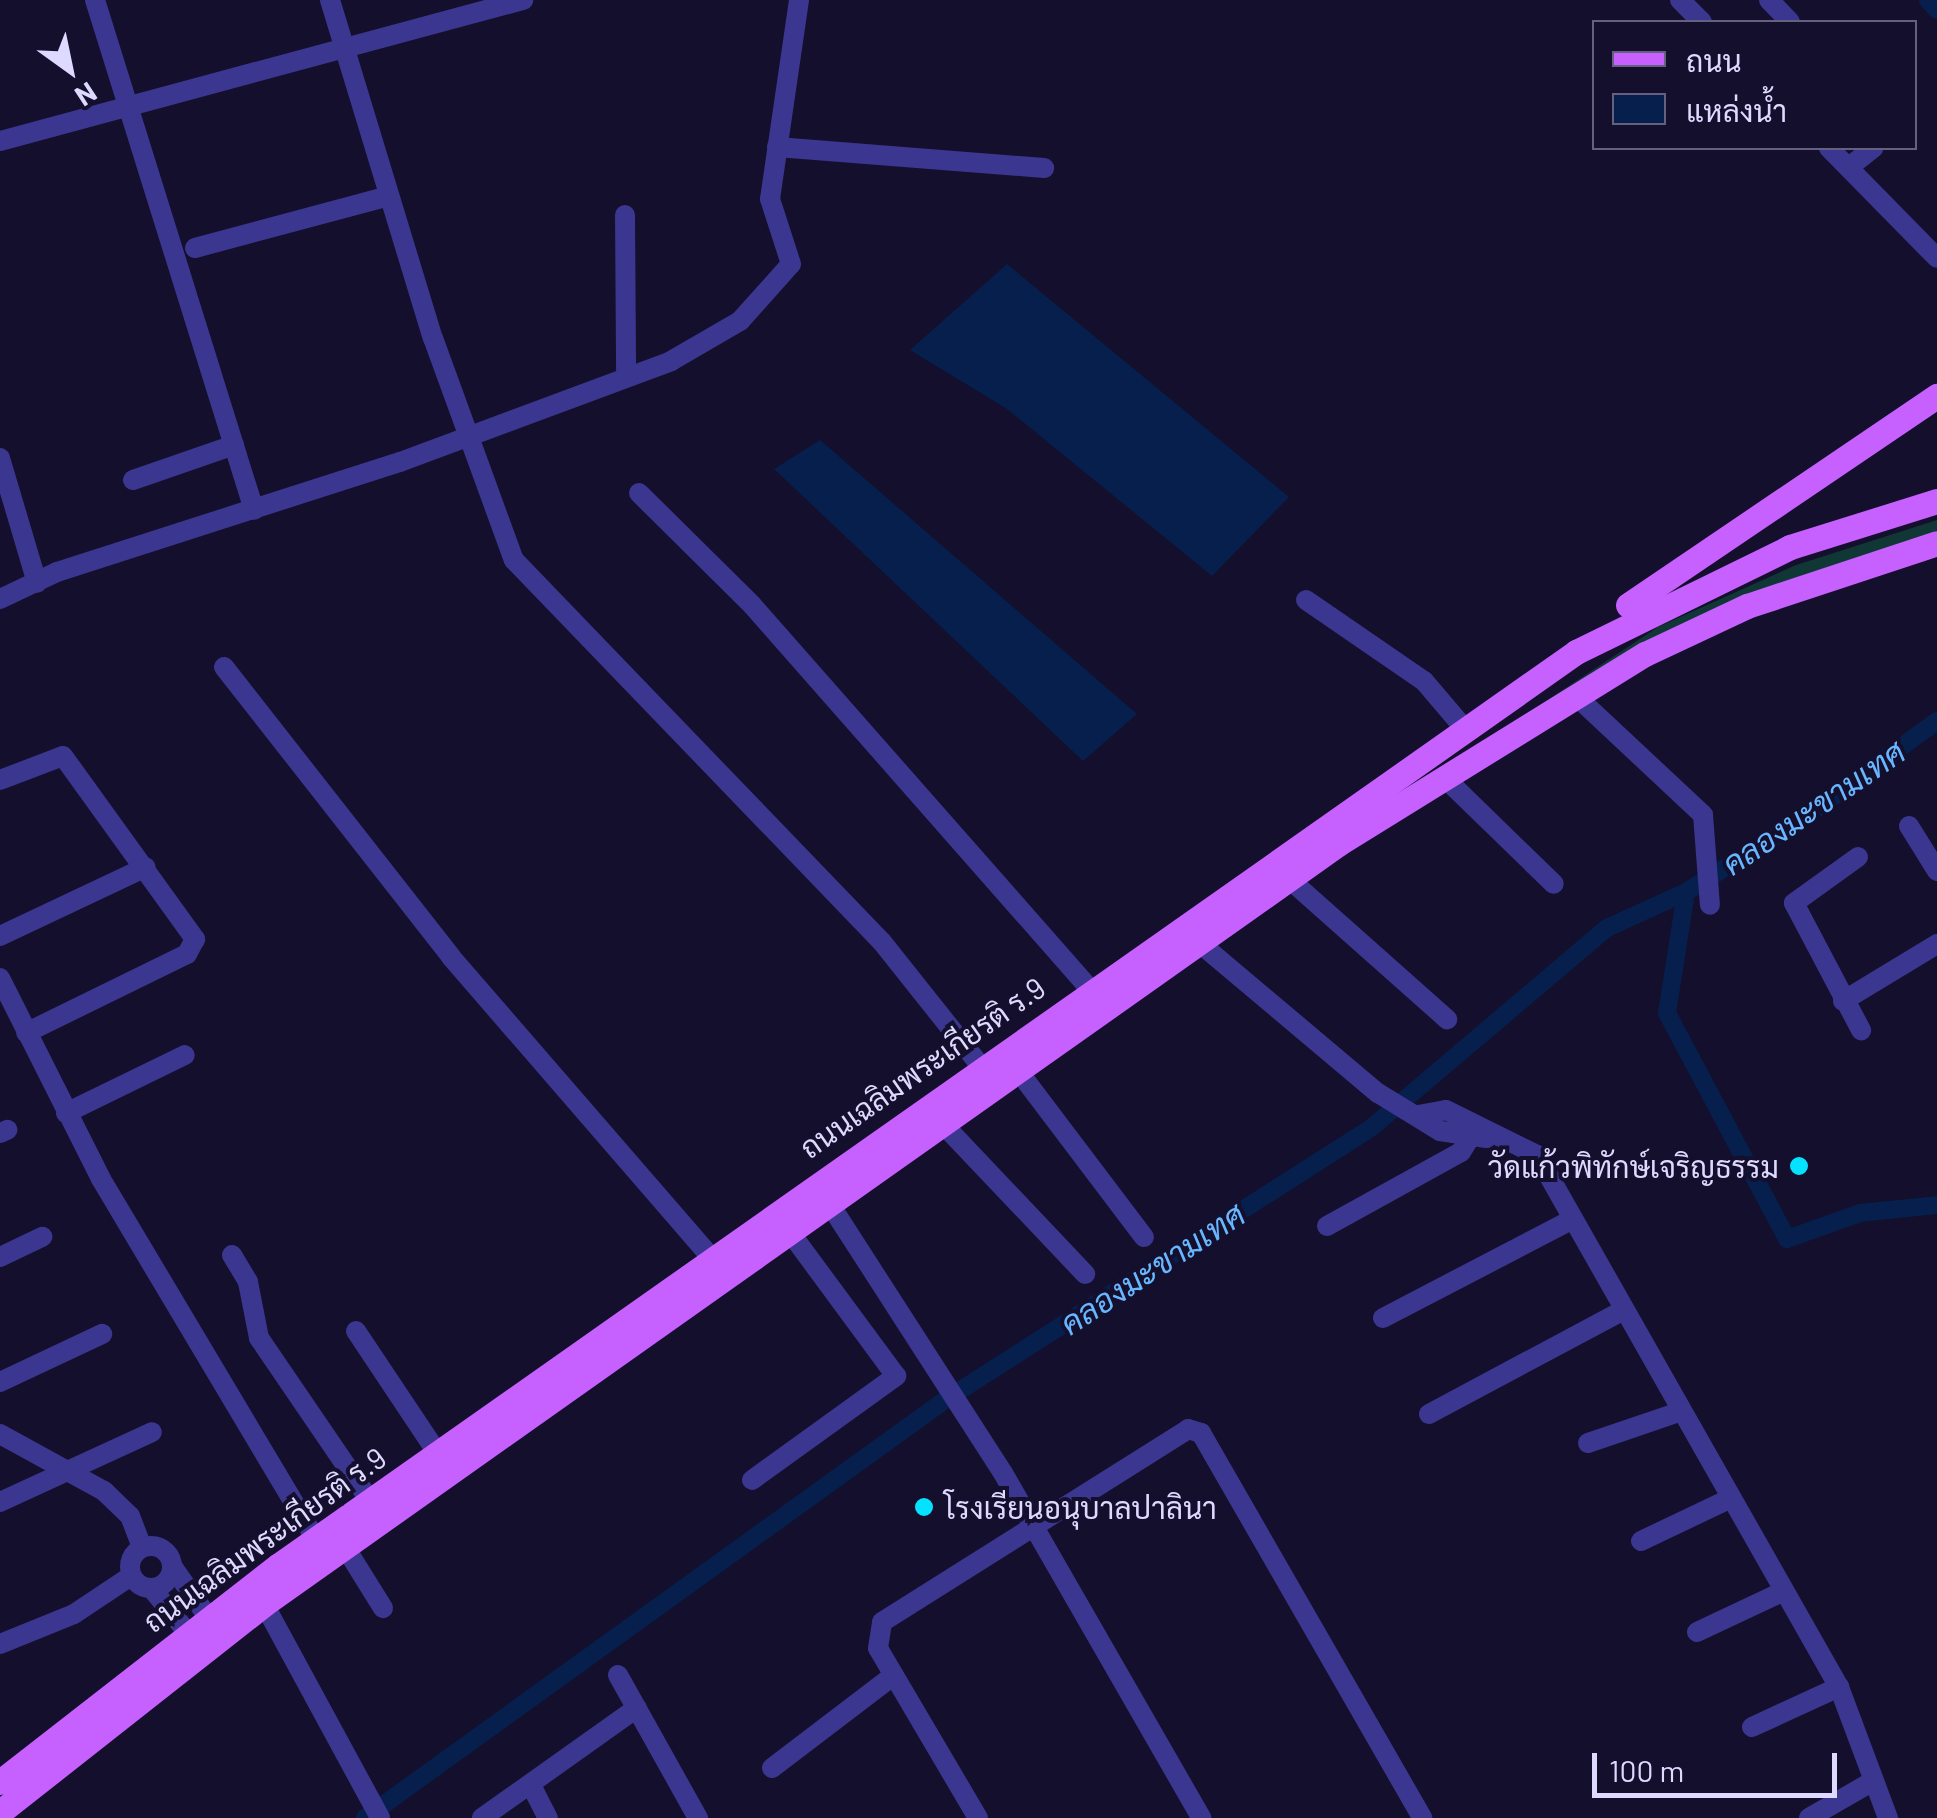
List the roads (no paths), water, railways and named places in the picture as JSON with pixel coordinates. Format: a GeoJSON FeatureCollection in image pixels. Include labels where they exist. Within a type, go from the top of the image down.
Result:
{"type":"FeatureCollection","features":[{"type":"Feature","properties":{"kind":"main road"},"geometry":{"type":"LineString","coordinates":[[1576,652],[1738,528],[1937,396]]}},
{"type":"Feature","properties":{"kind":"main road","name":"ถนนเฉลิมพระเกียรติ ร.9"},"geometry":{"type":"LineString","coordinates":[[0,1812],[316,1539],[712,1258],[986,1074],[1090,989],[1576,652],[1790,546],[1937,501]]}},
{"type":"Feature","properties":{"kind":"main road","name":"ถนนเฉลิมพระเกียรติ ร.9"},"geometry":{"type":"LineString","coordinates":[[0,1782],[204,1634],[264,1604],[829,1203],[940,1121],[986,1074],[1016,1068],[1288,878],[1449,782],[1576,696],[1747,606],[1937,543]]}},
{"type":"Feature","properties":{"kind":"street"},"geometry":{"type":"LineString","coordinates":[[95,0],[254,510]]}},
{"type":"Feature","properties":{"kind":"street"},"geometry":{"type":"LineString","coordinates":[[330,0],[496,528],[532,584],[882,942],[986,1074]]}},
{"type":"Feature","properties":{"kind":"street"},"geometry":{"type":"LineString","coordinates":[[0,141],[523,0]]}},
{"type":"Feature","properties":{"kind":"street"},"geometry":{"type":"LineString","coordinates":[[0,599],[626,377],[740,321],[782,281],[791,264],[770,199],[798,0]]}},
{"type":"Feature","properties":{"kind":"street"},"geometry":{"type":"LineString","coordinates":[[1680,0],[1700,20]]}},
{"type":"Feature","properties":{"kind":"street"},"geometry":{"type":"LineString","coordinates":[[1770,0],[1788,20]]}},
{"type":"Feature","properties":{"kind":"street"},"geometry":{"type":"LineString","coordinates":[[777,147],[1044,168]]}},
{"type":"Feature","properties":{"kind":"street"},"geometry":{"type":"LineString","coordinates":[[1831,150],[1937,258]]}},
{"type":"Feature","properties":{"kind":"street"},"geometry":{"type":"LineString","coordinates":[[1849,167],[1870,150]]}},
{"type":"Feature","properties":{"kind":"street"},"geometry":{"type":"LineString","coordinates":[[195,248],[389,196]]}},
{"type":"Feature","properties":{"kind":"street"},"geometry":{"type":"LineString","coordinates":[[626,215],[626,377]]}},
{"type":"Feature","properties":{"kind":"street"},"geometry":{"type":"LineString","coordinates":[[133,480],[234,446]]}},
{"type":"Feature","properties":{"kind":"street"},"geometry":{"type":"LineString","coordinates":[[0,458],[37,583]]}},
{"type":"Feature","properties":{"kind":"street"},"geometry":{"type":"LineString","coordinates":[[638,494],[752,605],[1090,989]]}},
{"type":"Feature","properties":{"kind":"street"},"geometry":{"type":"LineString","coordinates":[[1306,600],[1424,681],[1464,728]]}},
{"type":"Feature","properties":{"kind":"street"},"geometry":{"type":"LineString","coordinates":[[224,667],[452,957],[712,1258]]}},
{"type":"Feature","properties":{"kind":"street"},"geometry":{"type":"LineString","coordinates":[[1576,696],[1702,815],[1710,905]]}},
{"type":"Feature","properties":{"kind":"street"},"geometry":{"type":"LineString","coordinates":[[0,780],[63,756],[196,939],[193,950],[26,1032]]}},
{"type":"Feature","properties":{"kind":"street"},"geometry":{"type":"LineString","coordinates":[[1449,782],[1554,884]]}},
{"type":"Feature","properties":{"kind":"street"},"geometry":{"type":"LineString","coordinates":[[1909,826],[1937,872]]}},
{"type":"Feature","properties":{"kind":"street"},"geometry":{"type":"LineString","coordinates":[[1858,857],[1794,903],[1861,1030]]}},
{"type":"Feature","properties":{"kind":"street"},"geometry":{"type":"LineString","coordinates":[[0,936],[146,867]]}},
{"type":"Feature","properties":{"kind":"street"},"geometry":{"type":"LineString","coordinates":[[1288,878],[1447,1019]]}},
{"type":"Feature","properties":{"kind":"street"},"geometry":{"type":"LineString","coordinates":[[1196,940],[1378,1093],[1412,1111],[1473,1134],[1511,1138],[1537,1155],[1622,1311],[1839,1687],[1868,1784],[1888,1818]]}},
{"type":"Feature","properties":{"kind":"street"},"geometry":{"type":"LineString","coordinates":[[1843,1000],[1937,944]]}},
{"type":"Feature","properties":{"kind":"street"},"geometry":{"type":"LineString","coordinates":[[0,978],[66,1113],[316,1539]]}},
{"type":"Feature","properties":{"kind":"street"},"geometry":{"type":"LineString","coordinates":[[66,1113],[185,1055]]}},
{"type":"Feature","properties":{"kind":"street"},"geometry":{"type":"LineString","coordinates":[[1016,1068],[1144,1237]]}},
{"type":"Feature","properties":{"kind":"street"},"geometry":{"type":"LineString","coordinates":[[940,1121],[1085,1274]]}},
{"type":"Feature","properties":{"kind":"street"},"geometry":{"type":"LineString","coordinates":[[1328,1226],[1473,1134]]}},
{"type":"Feature","properties":{"kind":"street"},"geometry":{"type":"LineString","coordinates":[[829,1203],[944,1377],[1201,1818]]}},
{"type":"Feature","properties":{"kind":"street"},"geometry":{"type":"LineString","coordinates":[[1383,1318],[1573,1219]]}},
{"type":"Feature","properties":{"kind":"street"},"geometry":{"type":"LineString","coordinates":[[752,1480],[896,1376],[790,1231]]}},
{"type":"Feature","properties":{"kind":"street"},"geometry":{"type":"LineString","coordinates":[[0,1257],[42,1238]]}},
{"type":"Feature","properties":{"kind":"street"},"geometry":{"type":"LineString","coordinates":[[232,1255],[248,1282],[259,1338],[370,1502]]}},
{"type":"Feature","properties":{"kind":"street"},"geometry":{"type":"LineString","coordinates":[[1429,1414],[1622,1311]]}},
{"type":"Feature","properties":{"kind":"street"},"geometry":{"type":"LineString","coordinates":[[356,1331],[438,1454]]}},
{"type":"Feature","properties":{"kind":"street"},"geometry":{"type":"LineString","coordinates":[[0,1382],[102,1334]]}},
{"type":"Feature","properties":{"kind":"street"},"geometry":{"type":"LineString","coordinates":[[1588,1442],[1682,1411]]}},
{"type":"Feature","properties":{"kind":"street"},"geometry":{"type":"LineString","coordinates":[[978,1818],[878,1648],[882,1622],[1195,1429],[1422,1818]]}},
{"type":"Feature","properties":{"kind":"street"},"geometry":{"type":"LineString","coordinates":[[0,1502],[152,1432]]}},
{"type":"Feature","properties":{"kind":"street"},"geometry":{"type":"LineString","coordinates":[[0,1434],[66,1471],[130,1516],[142,1548],[132,1576],[74,1614],[0,1644]]}},
{"type":"Feature","properties":{"kind":"street"},"geometry":{"type":"LineString","coordinates":[[1640,1542],[1731,1498]]}},
{"type":"Feature","properties":{"kind":"street"},"geometry":{"type":"LineString","coordinates":[[345,1546],[383,1608]]}},
{"type":"Feature","properties":{"kind":"street"},"geometry":{"type":"LineString","coordinates":[[142,1548],[158,1547],[172,1566],[204,1634]]}},
{"type":"Feature","properties":{"kind":"street"},"geometry":{"type":"LineString","coordinates":[[152,1589],[172,1566]]}},
{"type":"Feature","properties":{"kind":"street"},"geometry":{"type":"LineString","coordinates":[[132,1576],[204,1634]]}},
{"type":"Feature","properties":{"kind":"street"},"geometry":{"type":"LineString","coordinates":[[1696,1632],[1784,1591]]}},
{"type":"Feature","properties":{"kind":"street"},"geometry":{"type":"LineString","coordinates":[[264,1604],[380,1818]]}},
{"type":"Feature","properties":{"kind":"street"},"geometry":{"type":"LineString","coordinates":[[618,1675],[698,1818]]}},
{"type":"Feature","properties":{"kind":"street"},"geometry":{"type":"LineString","coordinates":[[772,1768],[894,1675]]}},
{"type":"Feature","properties":{"kind":"street"},"geometry":{"type":"LineString","coordinates":[[1752,1727],[1839,1687]]}},
{"type":"Feature","properties":{"kind":"street"},"geometry":{"type":"LineString","coordinates":[[482,1818],[637,1708]]}},
{"type":"Feature","properties":{"kind":"street"},"geometry":{"type":"LineString","coordinates":[[1809,1818],[1868,1784]]}},
{"type":"Feature","properties":{"kind":"street"},"geometry":{"type":"LineString","coordinates":[[531,1785],[548,1818]]}},
{"type":"Feature","properties":{"kind":"water"},"geometry":{"type":"Polygon","coordinates":[[[1007,264],[1289,497],[1212,576],[1007,409],[910,350],[1007,264]]]}},
{"type":"Feature","properties":{"kind":"water"},"geometry":{"type":"Polygon","coordinates":[[[820,440],[1137,714],[1083,761],[774,469],[820,440]]]}},
{"type":"Feature","properties":{"kind":"waterway"},"geometry":{"type":"LineString","coordinates":[[1928,0],[1937,10]]}},
{"type":"Feature","properties":{"kind":"waterway","name":"คลองมะขามเทศ"},"geometry":{"type":"LineString","coordinates":[[365,1818],[945,1400],[1371,1128],[1607,928],[1686,892],[1797,823],[1937,721]]}},
{"type":"Feature","properties":{"kind":"waterway"},"geometry":{"type":"LineString","coordinates":[[1686,892],[1667,1013],[1787,1239],[1860,1213],[1937,1205]]}},
{"type":"Feature","properties":{"kind":"place","name":"วัดแก้วพิทักษ์เจริญธรรม"},"geometry":{"type":"Point","coordinates":[1799,1166]}},
{"type":"Feature","properties":{"kind":"place","name":"โรงเรียนอนุบาลปาลินา"},"geometry":{"type":"Point","coordinates":[924,1507]}}]}
